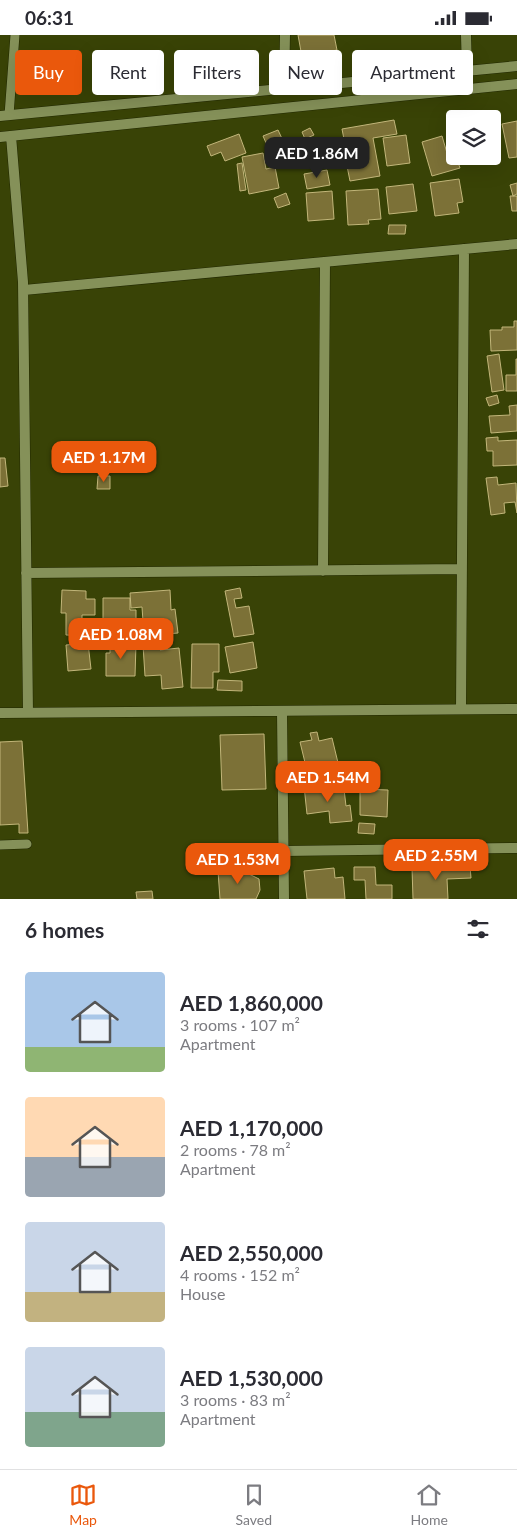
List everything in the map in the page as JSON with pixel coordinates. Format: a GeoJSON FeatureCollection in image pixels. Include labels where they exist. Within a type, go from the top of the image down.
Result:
{"type":"FeatureCollection","features":[{"type":"Feature","properties":{"kind":"street"},"geometry":{"type":"LineString","coordinates":[[285,35],[285,50]]}},
{"type":"Feature","properties":{"kind":"street"},"geometry":{"type":"LineString","coordinates":[[466,35],[466,50]]}},
{"type":"Feature","properties":{"kind":"street"},"geometry":{"type":"LineString","coordinates":[[473,69],[517,65]]}},
{"type":"Feature","properties":{"kind":"street"},"geometry":{"type":"LineString","coordinates":[[28,713],[24,290],[5,137],[517,84]]}},
{"type":"Feature","properties":{"kind":"street"},"geometry":{"type":"LineString","coordinates":[[4,116],[269,90]]}},
{"type":"Feature","properties":{"kind":"street"},"geometry":{"type":"LineString","coordinates":[[24,290],[517,244]]}},
{"type":"Feature","properties":{"kind":"street"},"geometry":{"type":"LineString","coordinates":[[461,709],[464,249]]}},
{"type":"Feature","properties":{"kind":"street"},"geometry":{"type":"LineString","coordinates":[[323,571],[324,262]]}},
{"type":"Feature","properties":{"kind":"street"},"geometry":{"type":"LineString","coordinates":[[26,573],[462,569]]}},
{"type":"Feature","properties":{"kind":"street"},"geometry":{"type":"LineString","coordinates":[[0,713],[517,709]]}},
{"type":"Feature","properties":{"kind":"street"},"geometry":{"type":"LineString","coordinates":[[282,711],[284,899]]}},
{"type":"Feature","properties":{"kind":"street"},"geometry":{"type":"LineString","coordinates":[[284,851],[517,849]]}},
{"type":"Feature","properties":{"kind":"lane"},"geometry":{"type":"LineString","coordinates":[[4,116],[15,35]]}},
{"type":"Feature","properties":{"kind":"lane"},"geometry":{"type":"LineString","coordinates":[[0,845],[27,844]]}},
{"type":"Feature","properties":{"kind":"building"},"geometry":{"type":"Polygon","coordinates":[[[298,35],[334,35],[337,50],[301,50],[298,35]]]}},
{"type":"Feature","properties":{"kind":"building"},"geometry":{"type":"Polygon","coordinates":[[[394,120],[397,134],[373,138],[380,176],[350,181],[342,129],[394,120]]]}},
{"type":"Feature","properties":{"kind":"building"},"geometry":{"type":"Polygon","coordinates":[[[517,121],[517,157],[509,158],[502,124],[517,121]]]}},
{"type":"Feature","properties":{"kind":"building"},"geometry":{"type":"Polygon","coordinates":[[[310,128],[314,135],[305,139],[302,132],[310,128]]]}},
{"type":"Feature","properties":{"kind":"building"},"geometry":{"type":"Polygon","coordinates":[[[278,130],[285,145],[270,152],[263,136],[278,130]]]}},
{"type":"Feature","properties":{"kind":"building"},"geometry":{"type":"Polygon","coordinates":[[[239,134],[246,153],[225,161],[221,152],[211,156],[207,146],[239,134]]]}},
{"type":"Feature","properties":{"kind":"building"},"geometry":{"type":"Polygon","coordinates":[[[406,135],[410,163],[387,166],[383,138],[406,135]]]}},
{"type":"Feature","properties":{"kind":"building"},"geometry":{"type":"Polygon","coordinates":[[[442,136],[446,150],[446,165],[459,165],[460,168],[432,176],[422,142],[442,136]]]}},
{"type":"Feature","properties":{"kind":"building"},"geometry":{"type":"Polygon","coordinates":[[[263,153],[266,169],[275,167],[279,188],[249,194],[242,157],[263,153]]]}},
{"type":"Feature","properties":{"kind":"building"},"geometry":{"type":"Polygon","coordinates":[[[242,163],[246,190],[240,191],[237,164],[242,163]]]}},
{"type":"Feature","properties":{"kind":"building"},"geometry":{"type":"Polygon","coordinates":[[[327,170],[330,185],[307,189],[304,174],[327,170]]]}},
{"type":"Feature","properties":{"kind":"building"},"geometry":{"type":"Polygon","coordinates":[[[459,179],[463,202],[457,203],[459,213],[435,216],[430,183],[459,179]]]}},
{"type":"Feature","properties":{"kind":"building"},"geometry":{"type":"Polygon","coordinates":[[[517,183],[517,194],[513,196],[510,185],[517,183]]]}},
{"type":"Feature","properties":{"kind":"building"},"geometry":{"type":"Polygon","coordinates":[[[413,184],[417,211],[389,214],[386,187],[413,184]]]}},
{"type":"Feature","properties":{"kind":"building"},"geometry":{"type":"Polygon","coordinates":[[[378,189],[381,219],[368,220],[369,224],[348,225],[346,191],[378,189]]]}},
{"type":"Feature","properties":{"kind":"building"},"geometry":{"type":"Polygon","coordinates":[[[332,191],[334,219],[308,221],[306,193],[332,191]]]}},
{"type":"Feature","properties":{"kind":"building"},"geometry":{"type":"Polygon","coordinates":[[[286,193],[290,204],[278,208],[274,198],[286,193]]]}},
{"type":"Feature","properties":{"kind":"building"},"geometry":{"type":"Polygon","coordinates":[[[510,196],[517,196],[517,211],[512,211],[510,196]]]}},
{"type":"Feature","properties":{"kind":"building"},"geometry":{"type":"Polygon","coordinates":[[[389,225],[406,225],[405,234],[388,234],[389,225]]]}},
{"type":"Feature","properties":{"kind":"building"},"geometry":{"type":"Polygon","coordinates":[[[514,321],[517,321],[517,350],[491,351],[490,330],[514,327],[514,321]]]}},
{"type":"Feature","properties":{"kind":"building"},"geometry":{"type":"Polygon","coordinates":[[[499,354],[504,390],[492,392],[487,356],[499,354]]]}},
{"type":"Feature","properties":{"kind":"building"},"geometry":{"type":"Polygon","coordinates":[[[516,359],[517,391],[506,391],[506,375],[516,375],[516,359]]]}},
{"type":"Feature","properties":{"kind":"building"},"geometry":{"type":"Polygon","coordinates":[[[497,395],[499,403],[489,406],[486,398],[497,395]]]}},
{"type":"Feature","properties":{"kind":"building"},"geometry":{"type":"Polygon","coordinates":[[[517,405],[517,431],[491,433],[489,416],[510,415],[509,406],[517,405]]]}},
{"type":"Feature","properties":{"kind":"building"},"geometry":{"type":"Polygon","coordinates":[[[498,437],[498,441],[517,440],[517,465],[493,466],[493,451],[487,451],[486,438],[498,437]]]}},
{"type":"Feature","properties":{"kind":"building"},"geometry":{"type":"Polygon","coordinates":[[[0,458],[5,458],[8,486],[0,487],[0,458]]]}},
{"type":"Feature","properties":{"kind":"building"},"geometry":{"type":"Polygon","coordinates":[[[98,476],[110,476],[110,489],[97,489],[98,476]]]}},
{"type":"Feature","properties":{"kind":"building"},"geometry":{"type":"Polygon","coordinates":[[[497,477],[498,485],[516,483],[517,513],[515,502],[504,503],[505,513],[491,515],[486,478],[497,477]]]}},
{"type":"Feature","properties":{"kind":"building"},"geometry":{"type":"Polygon","coordinates":[[[240,588],[242,598],[234,599],[236,608],[249,606],[254,634],[234,637],[225,591],[240,588]]]}},
{"type":"Feature","properties":{"kind":"building"},"geometry":{"type":"Polygon","coordinates":[[[62,590],[86,591],[86,599],[95,599],[95,615],[82,615],[82,621],[94,622],[94,636],[66,635],[66,613],[61,613],[62,590]]]}},
{"type":"Feature","properties":{"kind":"building"},"geometry":{"type":"Polygon","coordinates":[[[170,590],[171,610],[175,609],[178,633],[144,636],[142,607],[131,608],[130,593],[170,590]]]}},
{"type":"Feature","properties":{"kind":"building"},"geometry":{"type":"Polygon","coordinates":[[[103,598],[130,598],[130,610],[136,610],[136,637],[103,637],[103,598]]]}},
{"type":"Feature","properties":{"kind":"building"},"geometry":{"type":"Polygon","coordinates":[[[253,642],[257,668],[230,673],[225,647],[253,642]]]}},
{"type":"Feature","properties":{"kind":"building"},"geometry":{"type":"Polygon","coordinates":[[[88,643],[91,669],[68,671],[66,645],[88,643]]]}},
{"type":"Feature","properties":{"kind":"building"},"geometry":{"type":"Polygon","coordinates":[[[159,643],[160,650],[179,648],[183,687],[162,689],[161,675],[145,676],[143,645],[159,643]]]}},
{"type":"Feature","properties":{"kind":"building"},"geometry":{"type":"Polygon","coordinates":[[[110,644],[136,644],[135,676],[106,676],[106,653],[110,653],[110,644]]]}},
{"type":"Feature","properties":{"kind":"building"},"geometry":{"type":"Polygon","coordinates":[[[192,644],[219,644],[219,672],[213,672],[213,688],[191,688],[192,644]]]}},
{"type":"Feature","properties":{"kind":"building"},"geometry":{"type":"Polygon","coordinates":[[[218,680],[242,681],[242,691],[217,690],[218,680]]]}},
{"type":"Feature","properties":{"kind":"building"},"geometry":{"type":"Polygon","coordinates":[[[317,732],[319,741],[332,738],[340,771],[309,779],[300,742],[312,740],[310,733],[317,732]]]}},
{"type":"Feature","properties":{"kind":"building"},"geometry":{"type":"Polygon","coordinates":[[[264,734],[266,789],[222,790],[220,735],[264,734]]]}},
{"type":"Feature","properties":{"kind":"building"},"geometry":{"type":"Polygon","coordinates":[[[22,741],[28,833],[19,833],[19,824],[0,825],[0,742],[22,741]]]}},
{"type":"Feature","properties":{"kind":"building"},"geometry":{"type":"Polygon","coordinates":[[[323,784],[324,791],[344,789],[346,806],[350,805],[352,821],[330,823],[329,811],[307,814],[304,786],[323,784]]]}},
{"type":"Feature","properties":{"kind":"building"},"geometry":{"type":"Polygon","coordinates":[[[360,789],[388,790],[387,817],[360,815],[360,789]]]}},
{"type":"Feature","properties":{"kind":"building"},"geometry":{"type":"Polygon","coordinates":[[[359,823],[375,824],[374,834],[358,833],[359,823]]]}},
{"type":"Feature","properties":{"kind":"building"},"geometry":{"type":"Polygon","coordinates":[[[470,866],[471,878],[447,879],[448,899],[413,899],[412,868],[470,866]]]}},
{"type":"Feature","properties":{"kind":"building"},"geometry":{"type":"Polygon","coordinates":[[[354,867],[375,867],[376,885],[392,885],[392,899],[366,899],[365,880],[354,880],[354,867]]]}},
{"type":"Feature","properties":{"kind":"building"},"geometry":{"type":"Polygon","coordinates":[[[334,868],[335,878],[343,877],[345,899],[307,899],[304,871],[334,868]]]}},
{"type":"Feature","properties":{"kind":"building"},"geometry":{"type":"Polygon","coordinates":[[[239,869],[259,879],[260,890],[256,899],[220,899],[218,871],[239,869]]]}},
{"type":"Feature","properties":{"kind":"building"},"geometry":{"type":"Polygon","coordinates":[[[152,891],[153,899],[137,899],[136,892],[152,891]]]}}]}
